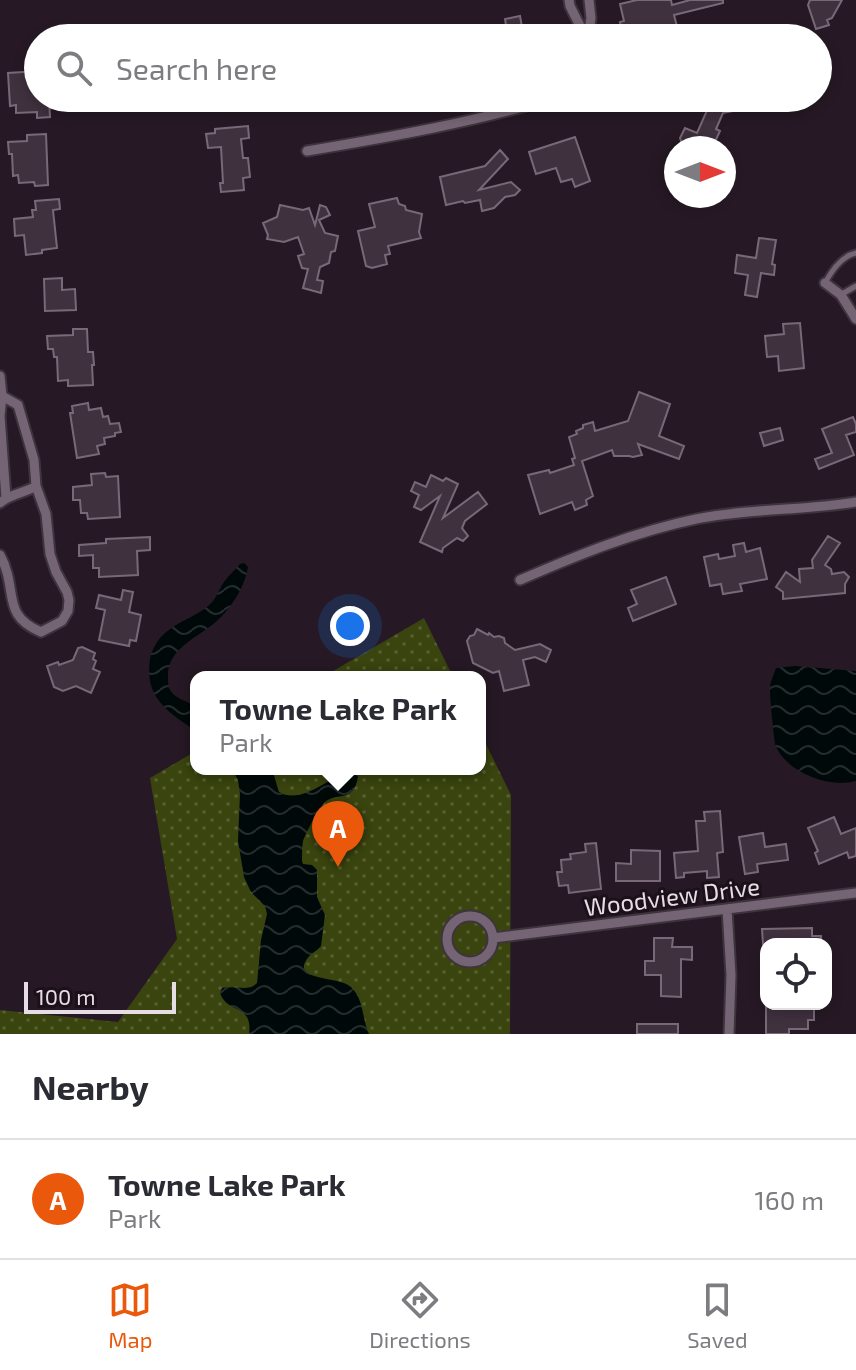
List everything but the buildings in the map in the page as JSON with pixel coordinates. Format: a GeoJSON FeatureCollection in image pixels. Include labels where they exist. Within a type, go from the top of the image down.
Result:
{"type":"FeatureCollection","features":[{"type":"Feature","properties":{"kind":"street"},"geometry":{"type":"LineString","coordinates":[[569,0],[580,24]]}},
{"type":"Feature","properties":{"kind":"street"},"geometry":{"type":"LineString","coordinates":[[589,0],[590,24]]}},
{"type":"Feature","properties":{"kind":"street"},"geometry":{"type":"LineString","coordinates":[[307,151],[404,135],[507,112]]}},
{"type":"Feature","properties":{"kind":"street"},"geometry":{"type":"LineString","coordinates":[[825,283],[841,295],[856,319]]}},
{"type":"Feature","properties":{"kind":"street"},"geometry":{"type":"LineString","coordinates":[[0,376],[3,501],[36,486]]}},
{"type":"Feature","properties":{"kind":"street"},"geometry":{"type":"LineString","coordinates":[[0,555],[9,580],[10,609],[15,618],[41,632],[62,621],[68,611],[69,600],[50,554],[46,514],[36,486],[34,460],[18,405],[2,396]]}},
{"type":"Feature","properties":{"kind":"street"},"geometry":{"type":"LineString","coordinates":[[520,580],[601,546],[697,519],[753,510],[856,502]]}},
{"type":"Feature","properties":{"kind":"street","name":"Woodview Drive"},"geometry":{"type":"LineString","coordinates":[[493,938],[856,893]]}},
{"type":"Feature","properties":{"kind":"street"},"geometry":{"type":"LineString","coordinates":[[727,909],[731,975],[729,1034]]}},
{"type":"Feature","properties":{"kind":"street"},"geometry":{"type":"LineString","coordinates":[[471,916],[486,923],[493,938],[488,954],[473,962],[456,958],[446,940],[453,922],[471,916]]}},
{"type":"Feature","properties":{"kind":"lane"},"geometry":{"type":"LineString","coordinates":[[825,283],[833,269],[856,253]]}},
{"type":"Feature","properties":{"kind":"lane"},"geometry":{"type":"LineString","coordinates":[[841,295],[856,286]]}},
{"type":"Feature","properties":{"kind":"green space"},"geometry":{"type":"Polygon","coordinates":[[[424,618],[450,671],[333,671],[424,618]]]}},
{"type":"Feature","properties":{"kind":"green space"},"geometry":{"type":"Polygon","coordinates":[[[486,744],[511,795],[510,1034],[0,1034],[0,1010],[118,1022],[177,939],[150,778],[190,755],[190,775],[486,775],[486,744]]]}},
{"type":"Feature","properties":{"kind":"water"},"geometry":{"type":"Polygon","coordinates":[[[240,564],[248,567],[247,574],[231,605],[214,623],[179,650],[169,667],[170,690],[190,704],[190,727],[168,710],[155,694],[149,673],[151,655],[162,636],[210,604],[240,564]]]}},
{"type":"Feature","properties":{"kind":"water"},"geometry":{"type":"Polygon","coordinates":[[[795,666],[856,671],[856,781],[833,783],[809,776],[780,754],[775,744],[770,686],[776,668],[795,666]]]}},
{"type":"Feature","properties":{"kind":"water"},"geometry":{"type":"Polygon","coordinates":[[[235,775],[274,775],[279,792],[296,795],[315,789],[339,775],[358,777],[353,791],[322,805],[303,841],[302,861],[317,870],[317,897],[325,915],[321,946],[308,957],[304,966],[311,975],[351,987],[358,997],[369,1034],[249,1034],[244,1013],[228,1004],[220,993],[222,988],[245,988],[257,983],[267,914],[265,906],[251,892],[244,877],[238,841],[238,780],[235,775]]]}},
{"type":"Feature","properties":{"kind":"place","name":"Towne Lake Park"},"geometry":{"type":"Point","coordinates":[338,867]}}]}
